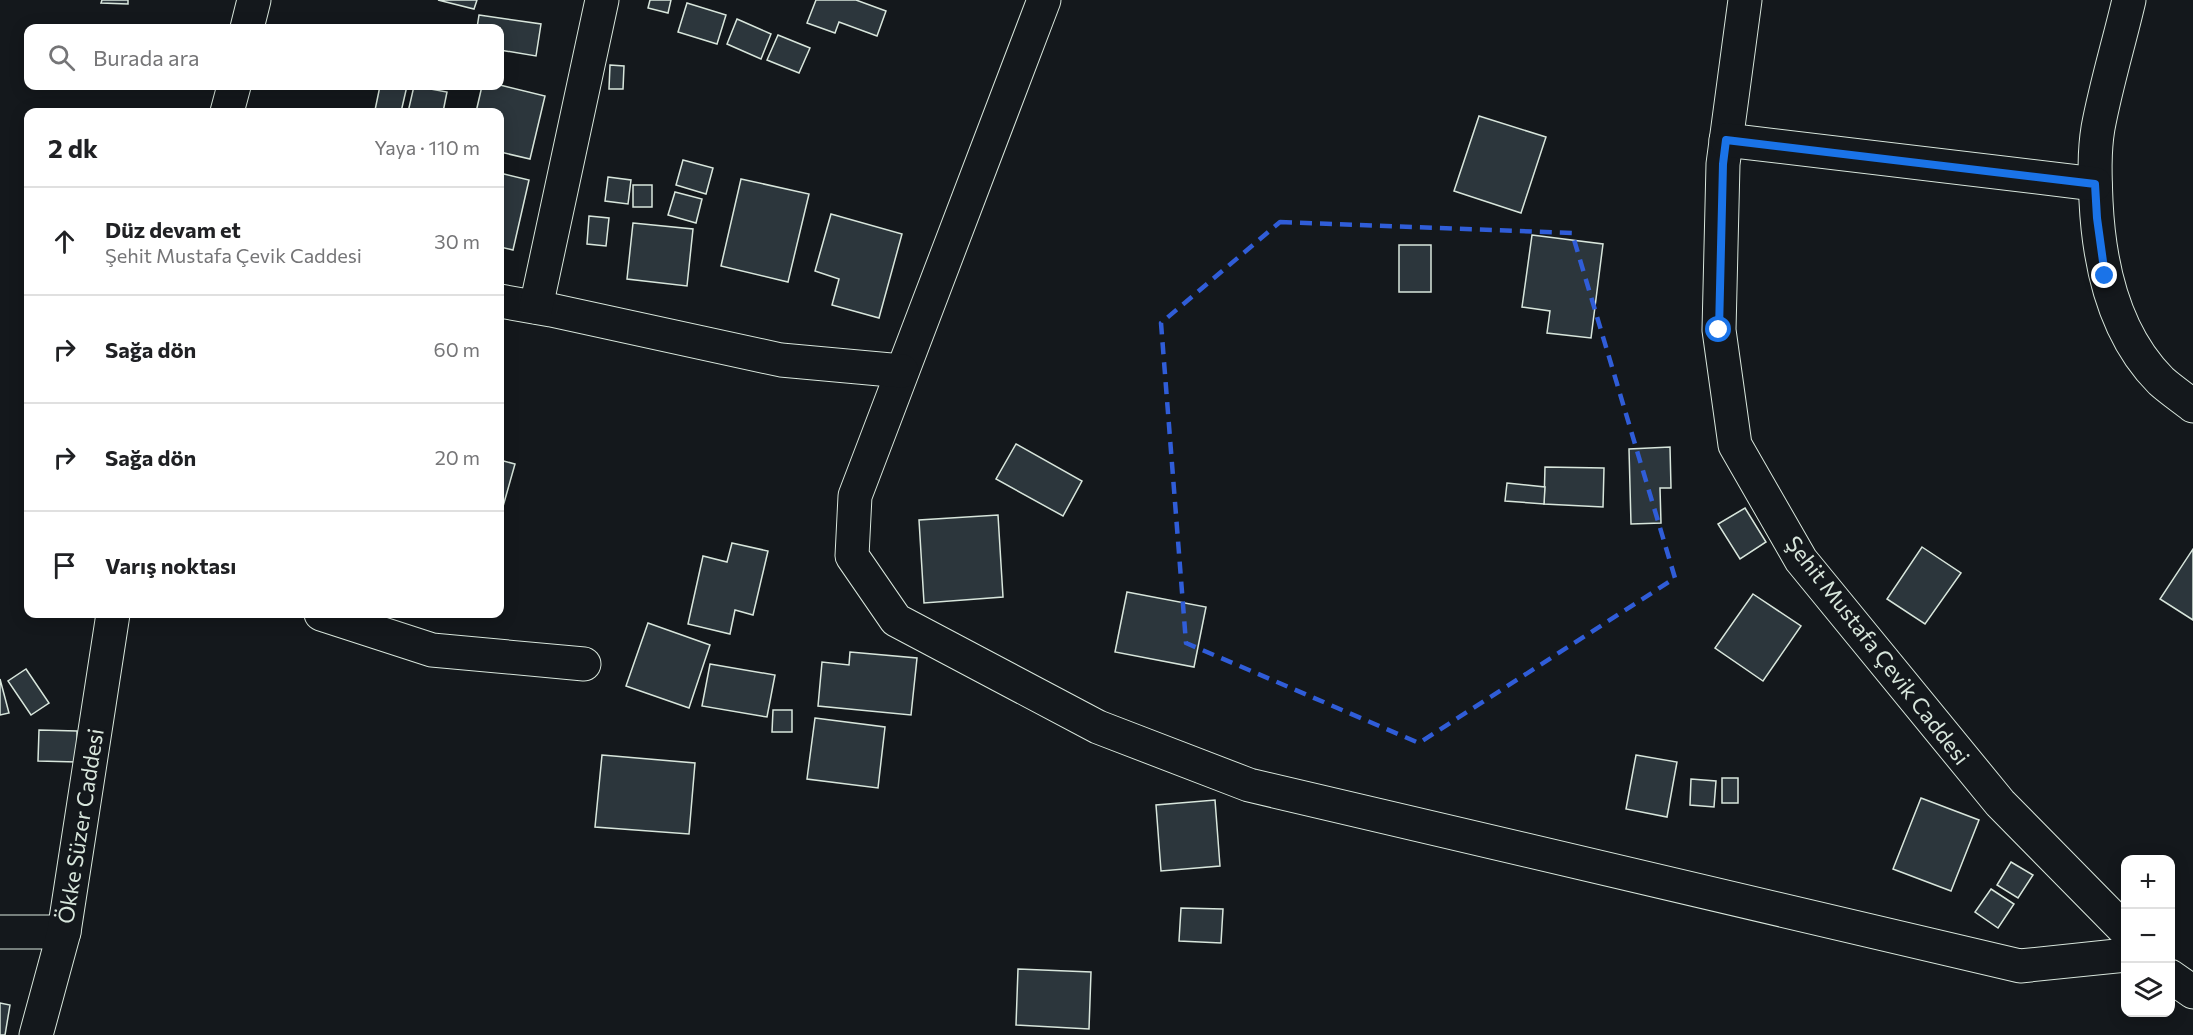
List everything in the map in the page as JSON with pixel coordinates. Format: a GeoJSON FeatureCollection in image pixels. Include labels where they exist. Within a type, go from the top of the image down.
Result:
{"type":"FeatureCollection","features":[{"type":"Feature","properties":{"kind":"street"},"geometry":{"type":"LineString","coordinates":[[248,24],[254,0]]}},
{"type":"Feature","properties":{"kind":"street"},"geometry":{"type":"LineString","coordinates":[[536,307],[602,0]]}},
{"type":"Feature","properties":{"kind":"street"},"geometry":{"type":"LineString","coordinates":[[1044,0],[855,496],[852,556],[896,620],[1098,727],[1249,785],[2020,966],[2121,956]]}},
{"type":"Feature","properties":{"kind":"street","name":"Şehit Mustafa Çevik Caddesi"},"geometry":{"type":"LineString","coordinates":[[1745,0],[1723,164],[1719,330],[1735,445],[1801,560],[2000,803],[2121,926]]}},
{"type":"Feature","properties":{"kind":"street"},"geometry":{"type":"LineString","coordinates":[[2129,0],[2098,130],[2095,184],[2104,268],[2112,300],[2122,324],[2140,354],[2161,381],[2193,406]]}},
{"type":"Feature","properties":{"kind":"street"},"geometry":{"type":"LineString","coordinates":[[228,108],[233,90]]}},
{"type":"Feature","properties":{"kind":"street"},"geometry":{"type":"LineString","coordinates":[[1726,140],[2095,184]]}},
{"type":"Feature","properties":{"kind":"street"},"geometry":{"type":"LineString","coordinates":[[504,303],[536,307],[781,360],[902,371]]}},
{"type":"Feature","properties":{"kind":"street","name":"Ökke Süzer Caddesi"},"geometry":{"type":"LineString","coordinates":[[36,1035],[64,932],[112,618]]}},
{"type":"Feature","properties":{"kind":"street"},"geometry":{"type":"LineString","coordinates":[[333,618],[432,650],[584,663]]}},
{"type":"Feature","properties":{"kind":"street"},"geometry":{"type":"LineString","coordinates":[[0,932],[64,932]]}},
{"type":"Feature","properties":{"kind":"street"},"geometry":{"type":"LineString","coordinates":[[2175,979],[2193,992]]}},
{"type":"Feature","properties":{"kind":"highlighted area"},"geometry":{"type":"Polygon","coordinates":[[[1280,222],[1572,233],[1675,578],[1419,743],[1186,643],[1161,323],[1280,222]]]}},
{"type":"Feature","properties":{"kind":"building"},"geometry":{"type":"Polygon","coordinates":[[[102,0],[128,0],[128,4],[101,3],[102,0]]]}},
{"type":"Feature","properties":{"kind":"building"},"geometry":{"type":"Polygon","coordinates":[[[438,0],[477,0],[474,9],[438,0]]]}},
{"type":"Feature","properties":{"kind":"building"},"geometry":{"type":"Polygon","coordinates":[[[650,0],[671,0],[668,13],[648,8],[650,0]]]}},
{"type":"Feature","properties":{"kind":"building"},"geometry":{"type":"Polygon","coordinates":[[[816,0],[856,0],[886,11],[877,36],[839,22],[835,33],[807,23],[816,0]]]}},
{"type":"Feature","properties":{"kind":"building"},"geometry":{"type":"Polygon","coordinates":[[[687,3],[726,15],[717,44],[678,32],[687,3]]]}},
{"type":"Feature","properties":{"kind":"building"},"geometry":{"type":"Polygon","coordinates":[[[479,15],[541,24],[536,56],[504,51],[504,24],[478,24],[479,15]]]}},
{"type":"Feature","properties":{"kind":"building"},"geometry":{"type":"Polygon","coordinates":[[[737,19],[771,34],[761,59],[727,44],[737,19]]]}},
{"type":"Feature","properties":{"kind":"building"},"geometry":{"type":"Polygon","coordinates":[[[778,35],[810,48],[799,73],[767,60],[778,35]]]}},
{"type":"Feature","properties":{"kind":"building"},"geometry":{"type":"Polygon","coordinates":[[[610,65],[624,66],[623,89],[609,89],[610,65]]]}},
{"type":"Feature","properties":{"kind":"building"},"geometry":{"type":"Polygon","coordinates":[[[504,86],[545,96],[530,159],[504,153],[504,108],[477,108],[481,90],[504,90],[504,86]]]}},
{"type":"Feature","properties":{"kind":"building"},"geometry":{"type":"Polygon","coordinates":[[[379,90],[406,90],[402,108],[375,108],[379,90]]]}},
{"type":"Feature","properties":{"kind":"building"},"geometry":{"type":"Polygon","coordinates":[[[413,90],[447,92],[444,108],[409,108],[413,90]]]}},
{"type":"Feature","properties":{"kind":"building"},"geometry":{"type":"Polygon","coordinates":[[[1479,116],[1546,137],[1521,213],[1454,191],[1479,116]]]}},
{"type":"Feature","properties":{"kind":"building"},"geometry":{"type":"Polygon","coordinates":[[[683,160],[713,168],[706,194],[676,185],[683,160]]]}},
{"type":"Feature","properties":{"kind":"building"},"geometry":{"type":"Polygon","coordinates":[[[504,174],[529,180],[513,250],[504,248],[504,174]]]}},
{"type":"Feature","properties":{"kind":"building"},"geometry":{"type":"Polygon","coordinates":[[[608,177],[631,180],[628,204],[605,201],[608,177]]]}},
{"type":"Feature","properties":{"kind":"building"},"geometry":{"type":"Polygon","coordinates":[[[741,179],[809,194],[788,282],[721,266],[741,179]]]}},
{"type":"Feature","properties":{"kind":"building"},"geometry":{"type":"Polygon","coordinates":[[[633,185],[652,185],[652,207],[633,207],[633,185]]]}},
{"type":"Feature","properties":{"kind":"building"},"geometry":{"type":"Polygon","coordinates":[[[675,192],[702,199],[696,223],[668,215],[675,192]]]}},
{"type":"Feature","properties":{"kind":"building"},"geometry":{"type":"Polygon","coordinates":[[[831,214],[902,234],[879,318],[832,305],[839,279],[815,271],[831,214]]]}},
{"type":"Feature","properties":{"kind":"building"},"geometry":{"type":"Polygon","coordinates":[[[589,216],[609,218],[606,246],[587,244],[589,216]]]}},
{"type":"Feature","properties":{"kind":"building"},"geometry":{"type":"Polygon","coordinates":[[[633,223],[693,229],[687,286],[627,279],[633,223]]]}},
{"type":"Feature","properties":{"kind":"building"},"geometry":{"type":"Polygon","coordinates":[[[1532,235],[1603,244],[1591,338],[1547,333],[1550,311],[1522,307],[1532,235]]]}},
{"type":"Feature","properties":{"kind":"building"},"geometry":{"type":"Polygon","coordinates":[[[1399,245],[1431,245],[1431,292],[1399,292],[1399,245]]]}},
{"type":"Feature","properties":{"kind":"building"},"geometry":{"type":"Polygon","coordinates":[[[1016,444],[1082,481],[1063,516],[996,479],[1016,444]]]}},
{"type":"Feature","properties":{"kind":"building"},"geometry":{"type":"Polygon","coordinates":[[[1670,447],[1671,488],[1660,488],[1661,523],[1631,524],[1629,449],[1670,447]]]}},
{"type":"Feature","properties":{"kind":"building"},"geometry":{"type":"Polygon","coordinates":[[[504,461],[515,464],[504,503],[504,461]]]}},
{"type":"Feature","properties":{"kind":"building"},"geometry":{"type":"Polygon","coordinates":[[[1545,467],[1604,468],[1603,507],[1544,504],[1545,467]]]}},
{"type":"Feature","properties":{"kind":"building"},"geometry":{"type":"Polygon","coordinates":[[[1507,483],[1545,487],[1544,504],[1505,501],[1507,483]]]}},
{"type":"Feature","properties":{"kind":"building"},"geometry":{"type":"Polygon","coordinates":[[[1745,508],[1766,542],[1740,559],[1718,524],[1745,508]]]}},
{"type":"Feature","properties":{"kind":"building"},"geometry":{"type":"Polygon","coordinates":[[[998,515],[1003,597],[924,603],[919,520],[998,515]]]}},
{"type":"Feature","properties":{"kind":"building"},"geometry":{"type":"Polygon","coordinates":[[[732,543],[768,551],[753,615],[735,610],[730,634],[688,624],[703,556],[727,562],[732,543]]]}},
{"type":"Feature","properties":{"kind":"building"},"geometry":{"type":"Polygon","coordinates":[[[1922,547],[1961,573],[1925,624],[1887,599],[1922,547]]]}},
{"type":"Feature","properties":{"kind":"building"},"geometry":{"type":"Polygon","coordinates":[[[2193,549],[2193,620],[2160,599],[2193,549]]]}},
{"type":"Feature","properties":{"kind":"building"},"geometry":{"type":"Polygon","coordinates":[[[1127,592],[1206,607],[1194,667],[1115,652],[1127,592]]]}},
{"type":"Feature","properties":{"kind":"building"},"geometry":{"type":"Polygon","coordinates":[[[1753,594],[1801,626],[1763,681],[1715,648],[1753,594]]]}},
{"type":"Feature","properties":{"kind":"building"},"geometry":{"type":"Polygon","coordinates":[[[648,623],[710,645],[689,708],[626,686],[648,623]]]}},
{"type":"Feature","properties":{"kind":"building"},"geometry":{"type":"Polygon","coordinates":[[[850,652],[917,658],[911,715],[818,706],[822,662],[849,665],[850,652]]]}},
{"type":"Feature","properties":{"kind":"building"},"geometry":{"type":"Polygon","coordinates":[[[710,664],[775,675],[767,717],[702,706],[710,664]]]}},
{"type":"Feature","properties":{"kind":"building"},"geometry":{"type":"Polygon","coordinates":[[[26,669],[49,703],[31,715],[8,681],[26,669]]]}},
{"type":"Feature","properties":{"kind":"building"},"geometry":{"type":"Polygon","coordinates":[[[0,679],[9,713],[0,715],[0,679]]]}},
{"type":"Feature","properties":{"kind":"building"},"geometry":{"type":"Polygon","coordinates":[[[773,710],[792,710],[792,732],[772,732],[773,710]]]}},
{"type":"Feature","properties":{"kind":"building"},"geometry":{"type":"Polygon","coordinates":[[[815,718],[885,727],[878,788],[807,779],[815,718]]]}},
{"type":"Feature","properties":{"kind":"building"},"geometry":{"type":"Polygon","coordinates":[[[39,730],[77,731],[77,762],[38,761],[39,730]]]}},
{"type":"Feature","properties":{"kind":"building"},"geometry":{"type":"Polygon","coordinates":[[[602,755],[695,763],[689,834],[595,827],[602,755]]]}},
{"type":"Feature","properties":{"kind":"building"},"geometry":{"type":"Polygon","coordinates":[[[1636,755],[1677,762],[1667,817],[1626,809],[1636,755]]]}},
{"type":"Feature","properties":{"kind":"building"},"geometry":{"type":"Polygon","coordinates":[[[1722,778],[1738,778],[1738,803],[1722,803],[1722,778]]]}},
{"type":"Feature","properties":{"kind":"building"},"geometry":{"type":"Polygon","coordinates":[[[1691,779],[1716,781],[1714,807],[1690,805],[1691,779]]]}},
{"type":"Feature","properties":{"kind":"building"},"geometry":{"type":"Polygon","coordinates":[[[1921,798],[1979,820],[1951,891],[1893,869],[1921,798]]]}},
{"type":"Feature","properties":{"kind":"building"},"geometry":{"type":"Polygon","coordinates":[[[1215,800],[1220,866],[1161,871],[1156,805],[1215,800]]]}},
{"type":"Feature","properties":{"kind":"building"},"geometry":{"type":"Polygon","coordinates":[[[2011,862],[2033,875],[2018,898],[1997,885],[2011,862]]]}},
{"type":"Feature","properties":{"kind":"building"},"geometry":{"type":"Polygon","coordinates":[[[1991,889],[2014,904],[1998,928],[1975,912],[1991,889]]]}},
{"type":"Feature","properties":{"kind":"building"},"geometry":{"type":"Polygon","coordinates":[[[1181,908],[1223,909],[1221,943],[1179,941],[1181,908]]]}},
{"type":"Feature","properties":{"kind":"building"},"geometry":{"type":"Polygon","coordinates":[[[1018,969],[1091,972],[1089,1029],[1016,1025],[1018,969]]]}},
{"type":"Feature","properties":{"kind":"building"},"geometry":{"type":"Polygon","coordinates":[[[0,1003],[10,1005],[5,1035],[0,1035],[0,1003]]]}},
{"type":"Feature","properties":{"kind":"route"},"geometry":{"type":"LineString","coordinates":[[1719,330],[1723,164],[1726,140],[2095,184],[2105,276]]}}]}
